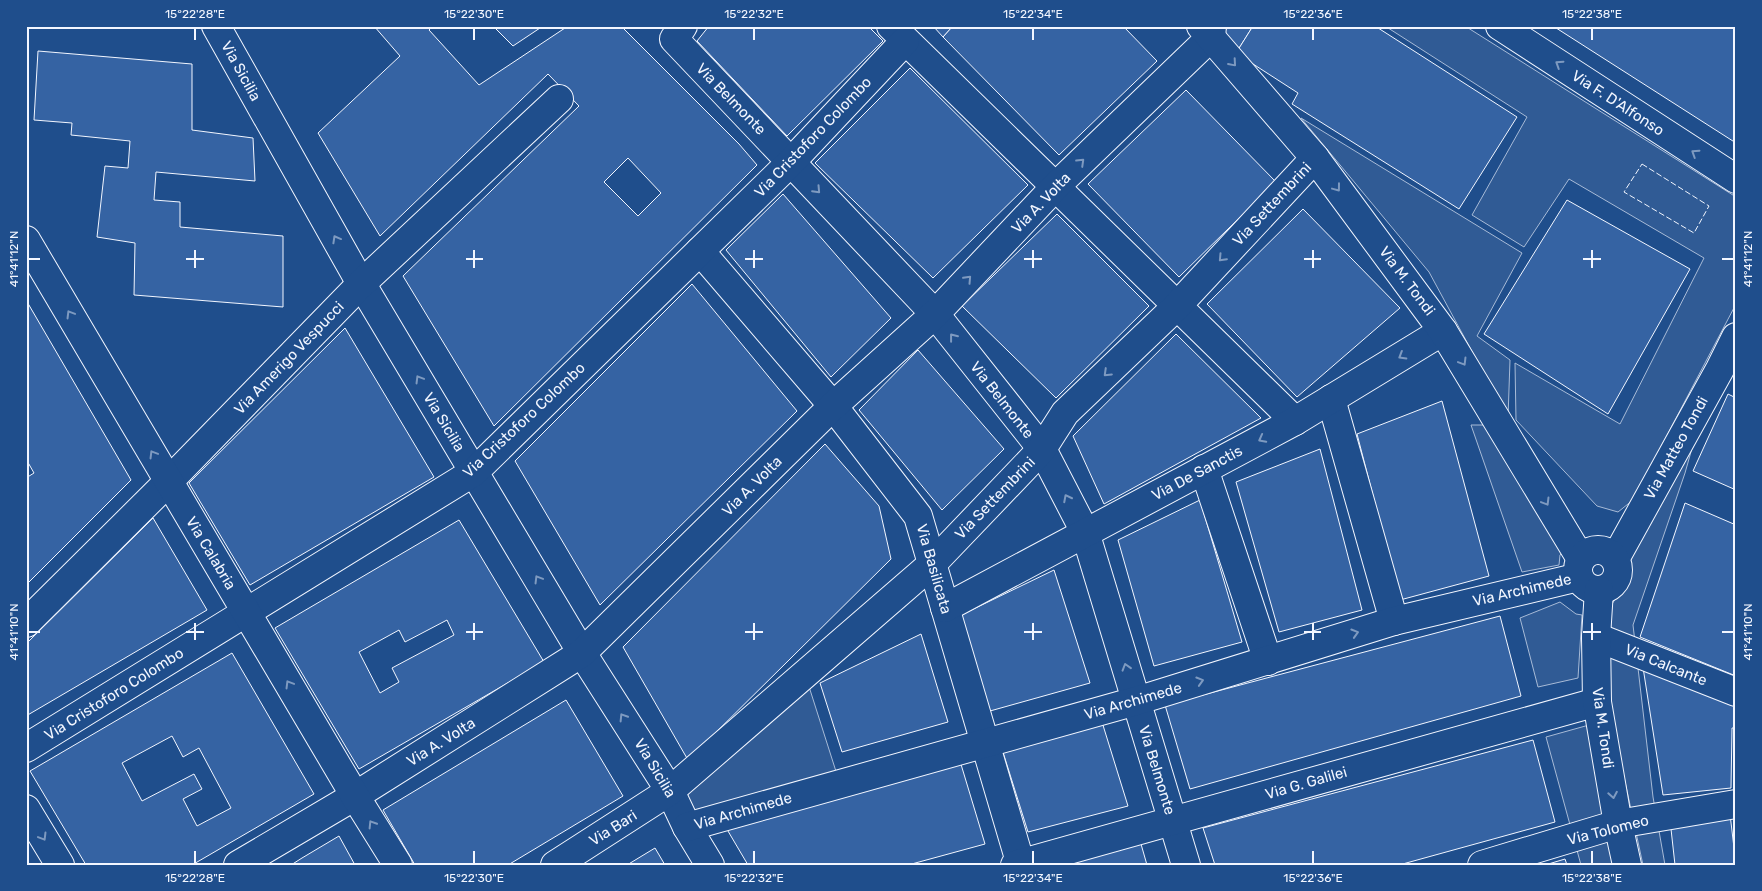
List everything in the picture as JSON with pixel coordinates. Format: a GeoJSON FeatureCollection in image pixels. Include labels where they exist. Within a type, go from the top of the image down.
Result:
{"type":"FeatureCollection","features":[{"type":"Feature","properties":{"kind":"street","name":"Via Sicilia"},"geometry":{"type":"LineString","coordinates":[[216,26],[361,284],[582,652],[670,791],[687,827],[710,865]]}},
{"type":"Feature","properties":{"kind":"street","name":"Via Belmonte"},"geometry":{"type":"LineString","coordinates":[[683,26],[674,39],[935,314],[1042,449],[1085,532],[1186,865]]}},
{"type":"Feature","properties":{"kind":"street","name":"Via F. D'Alfonso"},"geometry":{"type":"LineString","coordinates":[[1500,26],[1736,179]]}},
{"type":"Feature","properties":{"kind":"street","name":"Via M. Tondi"},"geometry":{"type":"LineString","coordinates":[[1208,30],[1315,158],[1444,330],[1586,575],[1596,637],[1597,702],[1627,865]]}},
{"type":"Feature","properties":{"kind":"street","name":"Via A. Volta"},"geometry":{"type":"LineString","coordinates":[[238,865],[355,796],[582,652],[833,406],[935,314],[1055,187],[1208,30]]}},
{"type":"Feature","properties":{"kind":"street","name":"Via Cristoforo Colombo"},"geometry":{"type":"LineString","coordinates":[[26,748],[474,472],[791,162],[898,34]]}},
{"type":"Feature","properties":{"kind":"street"},"geometry":{"type":"LineString","coordinates":[[898,34],[1295,421]]}},
{"type":"Feature","properties":{"kind":"street","name":"Via Amerigo Vespucci"},"geometry":{"type":"LineString","coordinates":[[26,623],[169,482],[361,284],[559,99]]}},
{"type":"Feature","properties":{"kind":"street","name":"Via Settembrini"},"geometry":{"type":"LineString","coordinates":[[670,791],[932,564],[1042,449],[1065,413],[1177,306],[1315,158]]}},
{"type":"Feature","properties":{"kind":"street","name":"Via Calabria"},"geometry":{"type":"LineString","coordinates":[[28,249],[398,865]]}},
{"type":"Feature","properties":{"kind":"street","name":"Via Basilicata"},"geometry":{"type":"LineString","coordinates":[[700,251],[833,406],[918,516],[1019,864]]}},
{"type":"Feature","properties":{"kind":"street","name":"Via De Sanctis"},"geometry":{"type":"LineString","coordinates":[[945,608],[1295,421],[1444,330]]}},
{"type":"Feature","properties":{"kind":"street","name":"Via Matteo Tondi"},"geometry":{"type":"LineString","coordinates":[[1615,559],[1728,373],[1736,337]]}},
{"type":"Feature","properties":{"kind":"street"},"geometry":{"type":"LineString","coordinates":[[1331,399],[1394,621]]}},
{"type":"Feature","properties":{"kind":"street"},"geometry":{"type":"LineString","coordinates":[[1204,469],[1268,661]]}},
{"type":"Feature","properties":{"kind":"street","name":"Via Archimede"},"geometry":{"type":"LineString","coordinates":[[687,827],[1136,701],[1394,621],[1586,575],[1588,552],[1597,549],[1610,553],[1615,559]]}},
{"type":"Feature","properties":{"kind":"street","name":"Via Calcante"},"geometry":{"type":"LineString","coordinates":[[1596,637],[1736,692]]}},
{"type":"Feature","properties":{"kind":"street","name":"Via G. Galilei"},"geometry":{"type":"LineString","coordinates":[[1019,864],[1597,702]]}},
{"type":"Feature","properties":{"kind":"street","name":"Via Bari"},"geometry":{"type":"LineString","coordinates":[[555,865],[670,791]]}},
{"type":"Feature","properties":{"kind":"street","name":"Via Tolomeo"},"geometry":{"type":"LineString","coordinates":[[1482,865],[1618,824],[1736,804]]}},
{"type":"Feature","properties":{"kind":"street"},"geometry":{"type":"LineString","coordinates":[[26,809],[60,865]]}},
{"type":"Feature","properties":{"kind":"shaded area"},"geometry":{"type":"Polygon","coordinates":[[[1385,26],[1465,26],[1736,197],[1736,304],[1633,500],[1618,512],[1597,506],[1516,420],[1515,363],[1620,424],[1704,258],[1569,179],[1524,247],[1472,215],[1527,117],[1385,26]]]}},
{"type":"Feature","properties":{"kind":"shaded area"},"geometry":{"type":"Polygon","coordinates":[[[1301,118],[1522,253],[1477,336],[1510,360],[1508,418],[1429,272],[1301,118]]]}},
{"type":"Feature","properties":{"kind":"shaded area"},"geometry":{"type":"Polygon","coordinates":[[[1471,425],[1485,425],[1564,551],[1560,555],[1559,565],[1522,572],[1471,425]]]}},
{"type":"Feature","properties":{"kind":"shaded area"},"geometry":{"type":"Polygon","coordinates":[[[1696,434],[1685,473],[1633,625],[1653,797],[1665,865],[1643,865],[1607,698],[1611,606],[1618,594],[1627,585],[1630,574],[1627,557],[1696,434]]]}},
{"type":"Feature","properties":{"kind":"shaded area"},"geometry":{"type":"Polygon","coordinates":[[[1560,602],[1576,614],[1582,615],[1578,678],[1538,687],[1520,618],[1560,602]]]}},
{"type":"Feature","properties":{"kind":"shaded area"},"geometry":{"type":"Polygon","coordinates":[[[805,674],[840,784],[687,827],[671,791],[805,674]]]}},
{"type":"Feature","properties":{"kind":"shaded area"},"geometry":{"type":"Polygon","coordinates":[[[1589,725],[1617,865],[1581,865],[1546,737],[1589,725]]]}},
{"type":"Feature","properties":{"kind":"building"},"geometry":{"type":"Polygon","coordinates":[[[374,26],[433,26],[429,30],[479,85],[568,26],[621,26],[739,144],[757,165],[494,426],[403,276],[579,106],[548,74],[380,236],[318,133],[400,56],[374,26]],[[628,158],[604,182],[638,216],[661,193],[628,158]]]}},
{"type":"Feature","properties":{"kind":"building"},"geometry":{"type":"Polygon","coordinates":[[[493,26],[543,26],[513,46],[493,26]]]}},
{"type":"Feature","properties":{"kind":"building"},"geometry":{"type":"Polygon","coordinates":[[[709,26],[868,26],[883,41],[787,136],[697,41],[709,26]]]}},
{"type":"Feature","properties":{"kind":"building"},"geometry":{"type":"Polygon","coordinates":[[[933,26],[953,26],[943,37],[933,26]]]}},
{"type":"Feature","properties":{"kind":"building"},"geometry":{"type":"Polygon","coordinates":[[[953,26],[1123,26],[1157,61],[1059,155],[943,37],[953,26]]]}},
{"type":"Feature","properties":{"kind":"building"},"geometry":{"type":"Polygon","coordinates":[[[1228,26],[1253,26],[1236,53],[1218,42],[1228,26]]]}},
{"type":"Feature","properties":{"kind":"building"},"geometry":{"type":"Polygon","coordinates":[[[1253,26],[1375,26],[1517,117],[1459,209],[1292,104],[1298,93],[1236,53],[1253,26]]]}},
{"type":"Feature","properties":{"kind":"building"},"geometry":{"type":"Polygon","coordinates":[[[1553,26],[1731,26],[1736,31],[1736,143],[1553,26]]]}},
{"type":"Feature","properties":{"kind":"building"},"geometry":{"type":"Polygon","coordinates":[[[38,51],[192,64],[192,130],[253,138],[255,181],[156,172],[154,200],[180,202],[180,227],[283,236],[283,307],[134,295],[135,243],[97,237],[105,166],[128,168],[130,141],[71,135],[72,123],[34,120],[38,51]]]}},
{"type":"Feature","properties":{"kind":"building"},"geometry":{"type":"Polygon","coordinates":[[[910,68],[1028,185],[933,278],[815,163],[910,68]]]}},
{"type":"Feature","properties":{"kind":"building"},"geometry":{"type":"Polygon","coordinates":[[[1186,90],[1276,182],[1179,277],[1088,184],[1186,90]]]}},
{"type":"Feature","properties":{"kind":"building"},"geometry":{"type":"Polygon","coordinates":[[[783,194],[891,318],[831,377],[726,250],[783,194]]]}},
{"type":"Feature","properties":{"kind":"building"},"geometry":{"type":"Polygon","coordinates":[[[1567,200],[1690,269],[1608,414],[1484,334],[1567,200]]]}},
{"type":"Feature","properties":{"kind":"building"},"geometry":{"type":"Polygon","coordinates":[[[1303,209],[1400,308],[1297,397],[1207,304],[1303,209]]]}},
{"type":"Feature","properties":{"kind":"building"},"geometry":{"type":"Polygon","coordinates":[[[1057,214],[1149,306],[1056,398],[962,306],[1057,214]]]}},
{"type":"Feature","properties":{"kind":"building"},"geometry":{"type":"Polygon","coordinates":[[[692,284],[797,411],[600,605],[515,461],[692,284]]]}},
{"type":"Feature","properties":{"kind":"building"},"geometry":{"type":"Polygon","coordinates":[[[26,300],[131,480],[26,585],[26,478],[34,473],[26,459],[26,300]]]}},
{"type":"Feature","properties":{"kind":"building"},"geometry":{"type":"Polygon","coordinates":[[[345,328],[434,477],[250,585],[189,483],[345,328]]]}},
{"type":"Feature","properties":{"kind":"building"},"geometry":{"type":"Polygon","coordinates":[[[1176,334],[1261,418],[1104,504],[1073,436],[1176,334]]]}},
{"type":"Feature","properties":{"kind":"building"},"geometry":{"type":"Polygon","coordinates":[[[918,350],[1004,449],[942,510],[859,410],[918,350]]]}},
{"type":"Feature","properties":{"kind":"building"},"geometry":{"type":"Polygon","coordinates":[[[1728,394],[1736,398],[1736,490],[1693,471],[1728,394]]]}},
{"type":"Feature","properties":{"kind":"building"},"geometry":{"type":"Polygon","coordinates":[[[1442,401],[1489,576],[1400,600],[1357,434],[1442,401]]]}},
{"type":"Feature","properties":{"kind":"building"},"geometry":{"type":"Polygon","coordinates":[[[825,444],[879,506],[891,559],[688,760],[623,647],[825,444]]]}},
{"type":"Feature","properties":{"kind":"building"},"geometry":{"type":"Polygon","coordinates":[[[1320,449],[1362,610],[1279,632],[1236,482],[1320,449]]]}},
{"type":"Feature","properties":{"kind":"building"},"geometry":{"type":"Polygon","coordinates":[[[1200,500],[1242,642],[1154,666],[1118,540],[1200,500]]]}},
{"type":"Feature","properties":{"kind":"building"},"geometry":{"type":"Polygon","coordinates":[[[1685,503],[1736,525],[1736,676],[1640,637],[1685,503]]]}},
{"type":"Feature","properties":{"kind":"building"},"geometry":{"type":"Polygon","coordinates":[[[153,518],[207,610],[26,716],[26,644],[153,518]]]}},
{"type":"Feature","properties":{"kind":"building"},"geometry":{"type":"Polygon","coordinates":[[[459,520],[544,662],[359,769],[275,628],[459,520]],[[447,620],[405,642],[399,630],[359,652],[380,693],[399,682],[392,668],[454,635],[447,620]]]}},
{"type":"Feature","properties":{"kind":"building"},"geometry":{"type":"Polygon","coordinates":[[[1054,570],[1090,683],[990,711],[961,615],[1054,570]]]}},
{"type":"Feature","properties":{"kind":"building"},"geometry":{"type":"Polygon","coordinates":[[[1500,616],[1521,696],[1190,789],[1165,705],[1500,616]]]}},
{"type":"Feature","properties":{"kind":"building"},"geometry":{"type":"Polygon","coordinates":[[[921,634],[948,722],[842,752],[820,683],[921,634]]]}},
{"type":"Feature","properties":{"kind":"building"},"geometry":{"type":"Polygon","coordinates":[[[232,653],[314,794],[192,865],[86,865],[30,771],[232,653]],[[172,736],[122,763],[142,801],[194,774],[202,789],[183,799],[197,826],[231,808],[199,748],[183,757],[172,736]]]}},
{"type":"Feature","properties":{"kind":"building"},"geometry":{"type":"Polygon","coordinates":[[[1642,661],[1736,701],[1736,728],[1732,728],[1731,788],[1663,795],[1642,661]]]}},
{"type":"Feature","properties":{"kind":"building"},"geometry":{"type":"Polygon","coordinates":[[[566,700],[623,796],[508,865],[415,865],[383,810],[566,700]]]}},
{"type":"Feature","properties":{"kind":"building"},"geometry":{"type":"Polygon","coordinates":[[[1102,722],[1128,806],[1028,832],[1002,749],[1102,722]]]}},
{"type":"Feature","properties":{"kind":"building"},"geometry":{"type":"Polygon","coordinates":[[[1533,740],[1555,822],[1399,865],[1215,865],[1203,828],[1533,740]]]}},
{"type":"Feature","properties":{"kind":"building"},"geometry":{"type":"Polygon","coordinates":[[[960,761],[985,844],[908,865],[748,865],[725,826],[960,761]]]}},
{"type":"Feature","properties":{"kind":"building"},"geometry":{"type":"Polygon","coordinates":[[[1730,814],[1736,865],[1675,865],[1670,820],[1730,814]]]}},
{"type":"Feature","properties":{"kind":"building"},"geometry":{"type":"Polygon","coordinates":[[[339,836],[355,865],[291,865],[302,858],[339,836]]]}},
{"type":"Feature","properties":{"kind":"building"},"geometry":{"type":"Polygon","coordinates":[[[1141,844],[1147,865],[1064,865],[1141,844]]]}},
{"type":"Feature","properties":{"kind":"building"},"geometry":{"type":"Polygon","coordinates":[[[655,848],[665,865],[627,865],[655,848]]]}},
{"type":"Feature","properties":{"kind":"building"},"geometry":{"type":"Polygon","coordinates":[[[1565,859],[1567,865],[1545,865],[1565,859]]]}},
{"type":"Feature","properties":{"kind":"fence"},"geometry":{"type":"LineString","coordinates":[[1642,164],[1709,206],[1694,233],[1624,192],[1642,164]]}}]}
